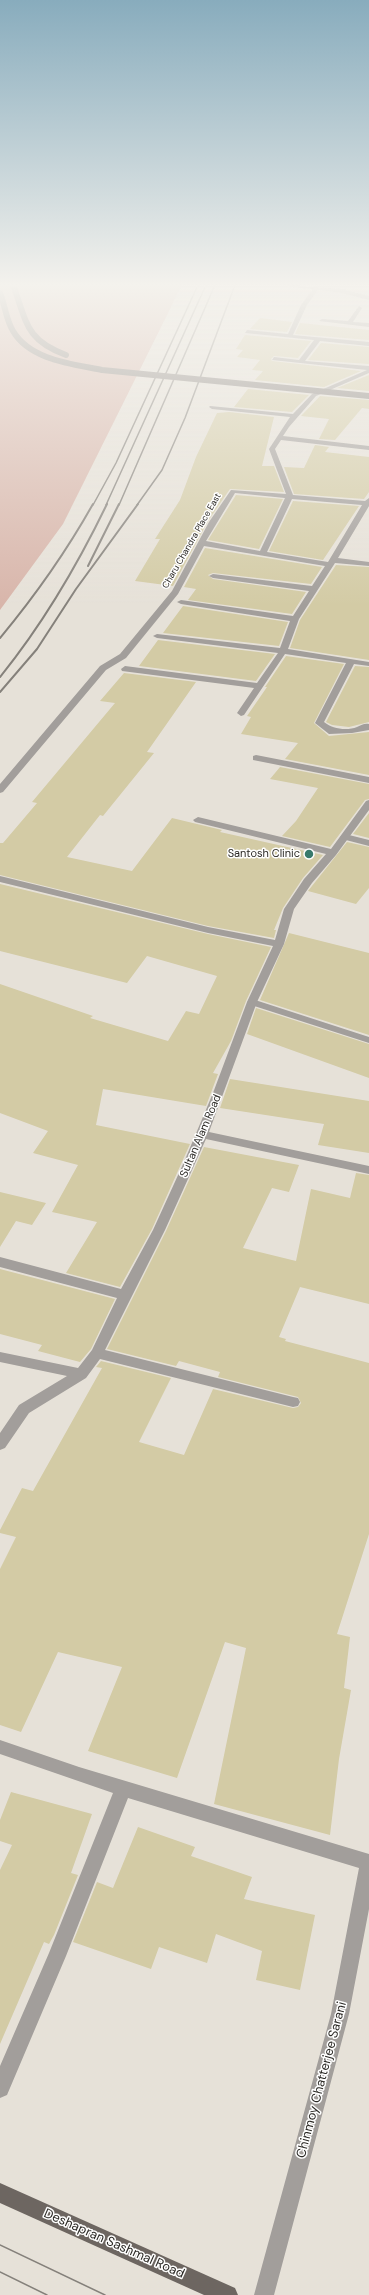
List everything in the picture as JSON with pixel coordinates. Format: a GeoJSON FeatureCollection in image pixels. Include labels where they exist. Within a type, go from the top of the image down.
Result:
{"type":"FeatureCollection","features":[{"type":"Feature","properties":{"kind":"main road"},"geometry":{"type":"LineString","coordinates":[[329,392],[369,396]]}},
{"type":"Feature","properties":{"kind":"main road","name":"Deshapran Sashmal Road"},"geometry":{"type":"LineString","coordinates":[[0,2193],[228,2295]]}},
{"type":"Feature","properties":{"kind":"street"},"geometry":{"type":"LineString","coordinates":[[263,553],[290,495],[284,477],[274,461],[272,449],[295,416],[314,395],[320,392]]}},
{"type":"Feature","properties":{"kind":"street"},"geometry":{"type":"LineString","coordinates":[[212,408],[295,416]]}},
{"type":"Feature","properties":{"kind":"street"},"geometry":{"type":"LineString","coordinates":[[279,438],[369,448]]}},
{"type":"Feature","properties":{"kind":"street","name":"Charu Chandra Place East"},"geometry":{"type":"LineString","coordinates":[[0,790],[103,668],[123,656],[175,592],[233,491],[368,503]]}},
{"type":"Feature","properties":{"kind":"street"},"geometry":{"type":"LineString","coordinates":[[241,713],[283,651],[295,619],[316,589],[368,503]]}},
{"type":"Feature","properties":{"kind":"street"},"geometry":{"type":"LineString","coordinates":[[202,544],[332,563],[369,564]]}},
{"type":"Feature","properties":{"kind":"street"},"geometry":{"type":"LineString","coordinates":[[213,576],[316,589]]}},
{"type":"Feature","properties":{"kind":"street"},"geometry":{"type":"LineString","coordinates":[[181,602],[295,619]]}},
{"type":"Feature","properties":{"kind":"street"},"geometry":{"type":"LineString","coordinates":[[157,636],[283,651],[369,664]]}},
{"type":"Feature","properties":{"kind":"street"},"geometry":{"type":"LineString","coordinates":[[352,662],[319,722],[329,731],[339,729],[357,732],[366,726],[369,727]]}},
{"type":"Feature","properties":{"kind":"street"},"geometry":{"type":"LineString","coordinates":[[125,669],[259,686]]}},
{"type":"Feature","properties":{"kind":"street"},"geometry":{"type":"LineString","coordinates":[[256,758],[369,780]]}},
{"type":"Feature","properties":{"kind":"street","name":"Sultan Alam Road"},"geometry":{"type":"LineString","coordinates":[[0,1444],[24,1409],[81,1374],[97,1353],[159,1230],[219,1093],[252,1002],[278,944],[289,909],[308,881],[333,853],[369,803]]}},
{"type":"Feature","properties":{"kind":"street"},"geometry":{"type":"LineString","coordinates":[[198,820],[333,853]]}},
{"type":"Feature","properties":{"kind":"street"},"geometry":{"type":"LineString","coordinates":[[345,836],[369,843]]}},
{"type":"Feature","properties":{"kind":"street"},"geometry":{"type":"LineString","coordinates":[[0,879],[208,930],[278,944]]}},
{"type":"Feature","properties":{"kind":"street"},"geometry":{"type":"LineString","coordinates":[[252,1002],[368,1040]]}},
{"type":"Feature","properties":{"kind":"street"},"geometry":{"type":"LineString","coordinates":[[201,1134],[369,1170]]}},
{"type":"Feature","properties":{"kind":"street"},"geometry":{"type":"LineString","coordinates":[[0,1262],[125,1295]]}},
{"type":"Feature","properties":{"kind":"street"},"geometry":{"type":"LineString","coordinates":[[97,1353],[293,1402]]}},
{"type":"Feature","properties":{"kind":"street"},"geometry":{"type":"LineString","coordinates":[[0,1357],[81,1374]]}},
{"type":"Feature","properties":{"kind":"street"},"geometry":{"type":"LineString","coordinates":[[0,1747],[124,1788],[369,1863]]}},
{"type":"Feature","properties":{"kind":"street"},"geometry":{"type":"LineString","coordinates":[[0,2088],[57,1956],[124,1788]]}},
{"type":"Feature","properties":{"kind":"street","name":"Chinmoy Chatterjee Sarani"},"geometry":{"type":"LineString","coordinates":[[264,2295],[340,2014],[369,1863]]}},
{"type":"Feature","properties":{"kind":"shaded area"},"geometry":{"type":"Polygon","coordinates":[[[0,392],[129,392],[63,524],[0,610],[0,392]]]}},
{"type":"Feature","properties":{"kind":"building"},"geometry":{"type":"Polygon","coordinates":[[[246,392],[280,392],[309,395],[292,412],[234,407],[246,392]]]}},
{"type":"Feature","properties":{"kind":"building"},"geometry":{"type":"Polygon","coordinates":[[[320,396],[369,400],[369,409],[362,408],[335,440],[319,439],[329,419],[301,416],[320,396]]]}},
{"type":"Feature","properties":{"kind":"building"},"geometry":{"type":"Polygon","coordinates":[[[229,412],[274,417],[262,466],[274,466],[284,492],[230,489],[208,521],[173,586],[135,581],[160,539],[155,539],[180,500],[196,457],[217,413],[229,412]]]}},
{"type":"Feature","properties":{"kind":"building"},"geometry":{"type":"Polygon","coordinates":[[[315,445],[329,447],[325,452],[369,457],[369,492],[364,499],[294,494],[284,467],[304,468],[315,445]]]}},
{"type":"Feature","properties":{"kind":"building"},"geometry":{"type":"Polygon","coordinates":[[[236,495],[283,499],[259,549],[208,540],[236,495]]]}},
{"type":"Feature","properties":{"kind":"building"},"geometry":{"type":"Polygon","coordinates":[[[293,501],[359,506],[323,560],[269,551],[293,501]]]}},
{"type":"Feature","properties":{"kind":"building"},"geometry":{"type":"Polygon","coordinates":[[[205,548],[322,567],[311,584],[213,573],[208,575],[213,579],[306,592],[292,614],[188,600],[196,589],[184,587],[205,548]]]}},
{"type":"Feature","properties":{"kind":"building"},"geometry":{"type":"Polygon","coordinates":[[[336,565],[369,567],[369,660],[290,648],[300,620],[336,565]]]}},
{"type":"Feature","properties":{"kind":"building"},"geometry":{"type":"Polygon","coordinates":[[[183,606],[288,622],[279,646],[163,633],[183,606]]]}},
{"type":"Feature","properties":{"kind":"building"},"geometry":{"type":"Polygon","coordinates":[[[158,640],[275,654],[256,681],[139,666],[158,640]]]}},
{"type":"Feature","properties":{"kind":"building"},"geometry":{"type":"Polygon","coordinates":[[[286,656],[344,664],[314,723],[329,736],[369,732],[369,775],[285,759],[298,743],[241,734],[251,717],[247,716],[286,656]]]}},
{"type":"Feature","properties":{"kind":"building"},"geometry":{"type":"Polygon","coordinates":[[[355,666],[369,667],[369,722],[349,727],[332,725],[326,722],[355,666]]]}},
{"type":"Feature","properties":{"kind":"building"},"geometry":{"type":"Polygon","coordinates":[[[124,673],[196,682],[147,752],[154,753],[103,816],[100,815],[67,857],[132,871],[172,818],[222,830],[220,832],[323,855],[303,878],[283,908],[274,930],[276,930],[274,938],[208,926],[0,875],[0,843],[3,843],[37,803],[32,802],[115,703],[100,701],[124,673]]]}},
{"type":"Feature","properties":{"kind":"building"},"geometry":{"type":"Polygon","coordinates":[[[280,767],[369,784],[369,799],[365,800],[330,847],[282,836],[296,821],[318,788],[270,779],[280,767]]]}},
{"type":"Feature","properties":{"kind":"building"},"geometry":{"type":"Polygon","coordinates":[[[369,813],[369,838],[353,834],[369,813]]]}},
{"type":"Feature","properties":{"kind":"building"},"geometry":{"type":"Polygon","coordinates":[[[347,842],[369,847],[369,888],[356,904],[308,891],[347,842]]]}},
{"type":"Feature","properties":{"kind":"building"},"geometry":{"type":"Polygon","coordinates":[[[0,884],[208,934],[271,947],[246,1001],[231,1041],[213,1073],[218,1074],[206,1106],[103,1089],[96,1125],[190,1144],[152,1229],[120,1287],[66,1273],[97,1222],[52,1212],[78,1165],[33,1153],[48,1131],[0,1113],[0,984],[93,1016],[90,1018],[168,1041],[186,1011],[199,1014],[217,976],[147,956],[127,983],[0,951],[0,884]]]}},
{"type":"Feature","properties":{"kind":"building"},"geometry":{"type":"Polygon","coordinates":[[[289,933],[369,953],[369,1035],[260,1000],[289,933]]]}},
{"type":"Feature","properties":{"kind":"building"},"geometry":{"type":"Polygon","coordinates":[[[256,1008],[369,1044],[369,1078],[247,1034],[256,1008]]]}},
{"type":"Feature","properties":{"kind":"building"},"geometry":{"type":"Polygon","coordinates":[[[230,1079],[369,1101],[369,1153],[318,1145],[324,1124],[220,1108],[230,1079]]]}},
{"type":"Feature","properties":{"kind":"building"},"geometry":{"type":"Polygon","coordinates":[[[204,1147],[299,1165],[289,1192],[272,1188],[243,1248],[296,1261],[311,1189],[350,1198],[356,1173],[369,1175],[369,1304],[300,1287],[279,1337],[286,1339],[285,1341],[369,1363],[369,1534],[337,1634],[350,1637],[344,1688],[351,1690],[339,1759],[330,1835],[214,1804],[246,1648],[225,1642],[177,1778],[88,1751],[122,1667],[58,1652],[21,1732],[0,1725],[0,1569],[16,1537],[0,1533],[0,1530],[22,1488],[33,1491],[102,1368],[96,1367],[101,1361],[171,1378],[139,1442],[184,1455],[213,1389],[293,1408],[298,1407],[301,1403],[298,1397],[218,1377],[220,1372],[179,1361],[176,1366],[107,1349],[166,1231],[204,1147]]]}},
{"type":"Feature","properties":{"kind":"building"},"geometry":{"type":"Polygon","coordinates":[[[0,1192],[46,1203],[32,1225],[16,1221],[0,1247],[0,1192]]]}},
{"type":"Feature","properties":{"kind":"building"},"geometry":{"type":"Polygon","coordinates":[[[0,1269],[115,1299],[91,1349],[80,1362],[38,1351],[42,1345],[0,1334],[0,1269]]]}},
{"type":"Feature","properties":{"kind":"building"},"geometry":{"type":"Polygon","coordinates":[[[11,1792],[92,1814],[71,1873],[78,1875],[54,1935],[49,1944],[44,1942],[0,2044],[0,1870],[12,1845],[0,1841],[0,1820],[11,1792]]]}},
{"type":"Feature","properties":{"kind":"building"},"geometry":{"type":"Polygon","coordinates":[[[138,1827],[195,1847],[191,1856],[252,1877],[244,1899],[315,1915],[300,1990],[256,1980],[262,1951],[216,1934],[207,1963],[159,1947],[151,1969],[73,1942],[97,1882],[113,1888],[138,1827]]]}},
{"type":"Feature","properties":{"kind":"tram line"},"geometry":{"type":"LineString","coordinates":[[0,2245],[105,2295]]}},
{"type":"Feature","properties":{"kind":"tram line"},"geometry":{"type":"LineString","coordinates":[[0,2272],[47,2295]]}},
{"type":"Feature","properties":{"kind":"railway"},"geometry":{"type":"LineString","coordinates":[[93,505],[116,463],[149,392]]}},
{"type":"Feature","properties":{"kind":"railway"},"geometry":{"type":"LineString","coordinates":[[106,505],[157,392]]}},
{"type":"Feature","properties":{"kind":"railway"},"geometry":{"type":"LineString","coordinates":[[119,505],[168,392]]}},
{"type":"Feature","properties":{"kind":"railway"},"geometry":{"type":"LineString","coordinates":[[137,505],[162,470],[195,392]]}},
{"type":"Feature","properties":{"kind":"railway"},"geometry":{"type":"LineString","coordinates":[[0,638],[50,573],[93,504]]}},
{"type":"Feature","properties":{"kind":"railway"},"geometry":{"type":"LineString","coordinates":[[0,677],[31,636],[58,594],[84,550],[107,504]]}},
{"type":"Feature","properties":{"kind":"railway"},"geometry":{"type":"LineString","coordinates":[[88,566],[119,504]]}},
{"type":"Feature","properties":{"kind":"railway"},"geometry":{"type":"LineString","coordinates":[[0,692],[37,649],[76,589],[138,504]]}},
{"type":"Feature","properties":{"kind":"place","name":"Santosh Clinic"},"geometry":{"type":"Point","coordinates":[309,854]}}]}
